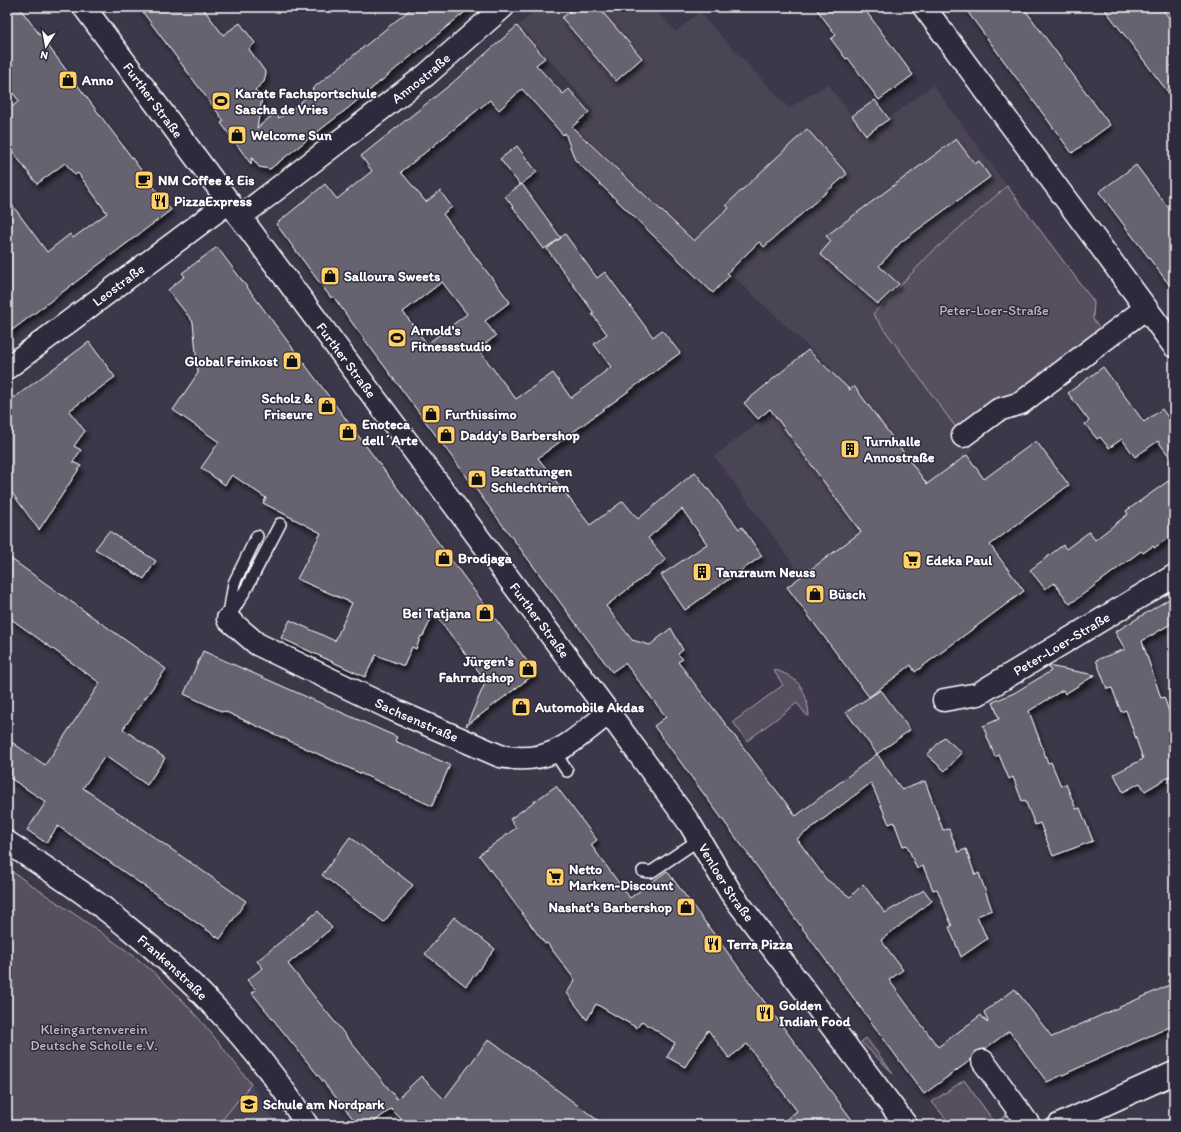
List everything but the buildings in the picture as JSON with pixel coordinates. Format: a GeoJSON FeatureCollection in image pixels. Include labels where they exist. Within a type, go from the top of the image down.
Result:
{"type":"FeatureCollection","features":[{"type":"Feature","properties":{"kind":"street","name":"Further Straße"},"geometry":{"type":"LineString","coordinates":[[84,7],[609,713]]}},
{"type":"Feature","properties":{"kind":"street","name":"Annostraße"},"geometry":{"type":"LineString","coordinates":[[234,209],[426,75],[503,7]]}},
{"type":"Feature","properties":{"kind":"street"},"geometry":{"type":"LineString","coordinates":[[924,7],[1174,346]]}},
{"type":"Feature","properties":{"kind":"street","name":"Leostraße"},"geometry":{"type":"LineString","coordinates":[[7,368],[234,209]]}},
{"type":"Feature","properties":{"kind":"street"},"geometry":{"type":"LineString","coordinates":[[963,436],[998,410],[1021,403],[1146,308]]}},
{"type":"Feature","properties":{"kind":"street","name":"Peter-Loer-Straße"},"geometry":{"type":"LineString","coordinates":[[944,700],[978,694],[1174,576]]}},
{"type":"Feature","properties":{"kind":"street","name":"Sachsenstraße"},"geometry":{"type":"LineString","coordinates":[[228,619],[257,644],[396,711],[500,756],[518,759],[537,758],[555,753],[609,713]]}},
{"type":"Feature","properties":{"kind":"street","name":"Venloer Straße"},"geometry":{"type":"LineString","coordinates":[[609,713],[700,840],[731,893],[906,1125]]}},
{"type":"Feature","properties":{"kind":"street","name":"Frankenstraße"},"geometry":{"type":"LineString","coordinates":[[7,842],[125,925],[168,960],[219,1011],[257,1056],[307,1125]]}},
{"type":"Feature","properties":{"kind":"street"},"geometry":{"type":"LineString","coordinates":[[983,1061],[1029,1125]]}},
{"type":"Feature","properties":{"kind":"street"},"geometry":{"type":"LineString","coordinates":[[1058,1125],[1174,1073]]}},
{"type":"Feature","properties":{"kind":"lane"},"geometry":{"type":"LineString","coordinates":[[228,619],[246,589],[280,524]]}},
{"type":"Feature","properties":{"kind":"lane"},"geometry":{"type":"LineString","coordinates":[[228,619],[234,583],[257,536]]}},
{"type":"Feature","properties":{"kind":"lane"},"geometry":{"type":"LineString","coordinates":[[555,753],[567,771]]}},
{"type":"Feature","properties":{"kind":"lane"},"geometry":{"type":"LineString","coordinates":[[643,871],[651,872],[700,840]]}},
{"type":"Feature","properties":{"kind":"shaded area"},"geometry":{"type":"Polygon","coordinates":[[[539,7],[653,7],[676,32],[699,12],[789,108],[828,84],[866,135],[933,85],[1007,186],[932,252],[914,272],[963,436],[974,450],[802,576],[714,456],[831,368],[578,131],[594,111],[519,25],[539,7]]]}},
{"type":"Feature","properties":{"kind":"shaded area","name":"Schule am Nordpark"},"geometry":{"type":"Polygon","coordinates":[[[251,1084],[277,1125],[218,1125],[251,1084]]]}},
{"type":"Feature","properties":{"kind":"green space","name":"Peter-Loer-Straße"},"geometry":{"type":"Polygon","coordinates":[[[1007,186],[1094,302],[1093,319],[1103,332],[1013,399],[957,429],[873,314],[932,252],[1007,186]]]}},
{"type":"Feature","properties":{"kind":"green space"},"geometry":{"type":"Polygon","coordinates":[[[776,670],[791,677],[800,686],[806,698],[809,715],[808,717],[797,703],[747,741],[733,722],[783,685],[774,671],[776,670]]]}},
{"type":"Feature","properties":{"kind":"green space","name":"Kleingartenverein Deutsche Scholle e.V."},"geometry":{"type":"Polygon","coordinates":[[[7,868],[145,965],[178,996],[209,1030],[251,1084],[218,1125],[7,1125],[7,868]]]}},
{"type":"Feature","properties":{"kind":"green space"},"geometry":{"type":"Polygon","coordinates":[[[866,1038],[893,1073],[861,1042],[866,1038]]]}},
{"type":"Feature","properties":{"kind":"green space"},"geometry":{"type":"Polygon","coordinates":[[[964,1080],[995,1123],[1011,1112],[1014,1115],[1001,1125],[951,1125],[932,1102],[964,1080]]]}},
{"type":"Feature","properties":{"kind":"place","name":"Anno"},"geometry":{"type":"Point","coordinates":[68,80]}},
{"type":"Feature","properties":{"kind":"place","name":"Karate Fachsportschule Sascha de Vries"},"geometry":{"type":"Point","coordinates":[221,101]}},
{"type":"Feature","properties":{"kind":"place","name":"Welcome Sun"},"geometry":{"type":"Point","coordinates":[237,135]}},
{"type":"Feature","properties":{"kind":"place","name":"NM Coffee & Eis"},"geometry":{"type":"Point","coordinates":[144,180]}},
{"type":"Feature","properties":{"kind":"place","name":"PizzaExpress"},"geometry":{"type":"Point","coordinates":[160,201]}},
{"type":"Feature","properties":{"kind":"place","name":"Salloura Sweets"},"geometry":{"type":"Point","coordinates":[330,276]}},
{"type":"Feature","properties":{"kind":"place","name":"Arnold's Fitnessstudio"},"geometry":{"type":"Point","coordinates":[397,338]}},
{"type":"Feature","properties":{"kind":"place","name":"Global Feinkost"},"geometry":{"type":"Point","coordinates":[292,361]}},
{"type":"Feature","properties":{"kind":"place","name":"Scholz & Friseure"},"geometry":{"type":"Point","coordinates":[327,406]}},
{"type":"Feature","properties":{"kind":"place","name":"Furthissimo"},"geometry":{"type":"Point","coordinates":[431,414]}},
{"type":"Feature","properties":{"kind":"place","name":"Enoteca dell´Arte"},"geometry":{"type":"Point","coordinates":[348,432]}},
{"type":"Feature","properties":{"kind":"place","name":"Daddy's Barbershop"},"geometry":{"type":"Point","coordinates":[446,435]}},
{"type":"Feature","properties":{"kind":"place","name":"Turnhalle Annostraße"},"geometry":{"type":"Point","coordinates":[850,449]}},
{"type":"Feature","properties":{"kind":"place","name":"Bestattungen Schlechtriem"},"geometry":{"type":"Point","coordinates":[477,479]}},
{"type":"Feature","properties":{"kind":"place","name":"Brodjaga"},"geometry":{"type":"Point","coordinates":[444,558]}},
{"type":"Feature","properties":{"kind":"place","name":"Edeka Paul"},"geometry":{"type":"Point","coordinates":[912,560]}},
{"type":"Feature","properties":{"kind":"place","name":"Tanzraum Neuss"},"geometry":{"type":"Point","coordinates":[702,572]}},
{"type":"Feature","properties":{"kind":"place","name":"Büsch"},"geometry":{"type":"Point","coordinates":[815,594]}},
{"type":"Feature","properties":{"kind":"place","name":"Bei Tatjana"},"geometry":{"type":"Point","coordinates":[485,613]}},
{"type":"Feature","properties":{"kind":"place","name":"Jürgen's Fahrradshop"},"geometry":{"type":"Point","coordinates":[528,669]}},
{"type":"Feature","properties":{"kind":"place","name":"Automobile Akdas"},"geometry":{"type":"Point","coordinates":[521,707]}},
{"type":"Feature","properties":{"kind":"place","name":"Netto Marken-Discount"},"geometry":{"type":"Point","coordinates":[555,877]}},
{"type":"Feature","properties":{"kind":"place","name":"Nashat's Barbershop"},"geometry":{"type":"Point","coordinates":[686,907]}},
{"type":"Feature","properties":{"kind":"place","name":"Terra Pizza"},"geometry":{"type":"Point","coordinates":[713,944]}},
{"type":"Feature","properties":{"kind":"place","name":"Golden Indian Food"},"geometry":{"type":"Point","coordinates":[765,1013]}},
{"type":"Feature","properties":{"kind":"place","name":"Schule am Nordpark"},"geometry":{"type":"Point","coordinates":[249,1104]}}]}
